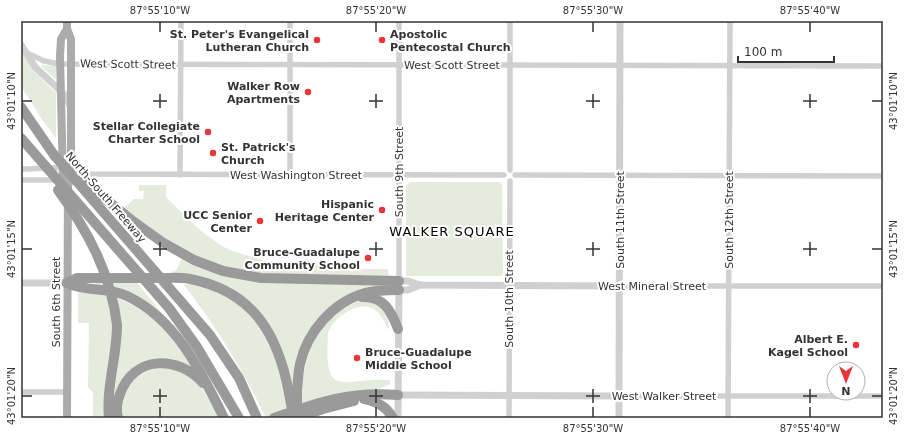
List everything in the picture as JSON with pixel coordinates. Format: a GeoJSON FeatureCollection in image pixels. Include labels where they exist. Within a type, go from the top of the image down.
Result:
{"type":"FeatureCollection","features":[{"type":"Feature","properties":{"kind":"highway","name":"North-South Freeway"},"geometry":{"type":"LineString","coordinates":[[21,107],[54,155],[210,335],[239,378],[257,418]]}},
{"type":"Feature","properties":{"kind":"highway"},"geometry":{"type":"LineString","coordinates":[[21,138],[76,215],[88,236],[109,285],[117,325],[117,344],[108,407],[109,418]]}},
{"type":"Feature","properties":{"kind":"highway"},"geometry":{"type":"LineString","coordinates":[[21,138],[168,308],[197,347],[239,418]]}},
{"type":"Feature","properties":{"kind":"highway"},"geometry":{"type":"LineString","coordinates":[[54,155],[130,219],[162,242],[194,260],[223,271],[261,278],[399,285]]}},
{"type":"Feature","properties":{"kind":"highway"},"geometry":{"type":"LineString","coordinates":[[67,283],[77,278],[189,279],[217,286],[244,302],[259,316],[273,338],[293,392],[297,418],[343,403],[398,395]]}},
{"type":"Feature","properties":{"kind":"highway"},"geometry":{"type":"LineString","coordinates":[[67,283],[77,288],[102,290],[126,296],[163,320],[181,342],[202,373],[224,418]]}},
{"type":"Feature","properties":{"kind":"highway"},"geometry":{"type":"LineString","coordinates":[[293,418],[293,392],[300,363],[309,339],[322,320],[338,306],[354,298],[399,285]]}},
{"type":"Feature","properties":{"kind":"highway"},"geometry":{"type":"LineString","coordinates":[[354,298],[370,297],[386,305],[391,311],[398,329]]}},
{"type":"Feature","properties":{"kind":"highway"},"geometry":{"type":"LineString","coordinates":[[118,418],[118,399],[123,386],[138,370],[156,363],[165,362],[184,367],[196,375],[213,395]]}},
{"type":"Feature","properties":{"kind":"highway"},"geometry":{"type":"LineString","coordinates":[[274,418],[316,402],[339,396],[364,393],[398,395]]}},
{"type":"Feature","properties":{"kind":"highway"},"geometry":{"type":"LineString","coordinates":[[364,400],[377,402],[386,409],[393,418]]}},
{"type":"Feature","properties":{"kind":"main road","name":"South 6th Street"},"geometry":{"type":"LineString","coordinates":[[67,25],[61,39],[60,64],[67,169]]}},
{"type":"Feature","properties":{"kind":"main road","name":"South 6th Street"},"geometry":{"type":"LineString","coordinates":[[67,25],[71,39],[71,111],[67,169],[67,418]]}},
{"type":"Feature","properties":{"kind":"street"},"geometry":{"type":"LineString","coordinates":[[180,175],[181,21]]}},
{"type":"Feature","properties":{"kind":"street"},"geometry":{"type":"LineString","coordinates":[[290,21],[290,175]]}},
{"type":"Feature","properties":{"kind":"street","name":"South 9th Street"},"geometry":{"type":"LineString","coordinates":[[398,418],[399,21]]}},
{"type":"Feature","properties":{"kind":"street"},"geometry":{"type":"LineString","coordinates":[[510,21],[510,170],[515,175],[883,176]]}},
{"type":"Feature","properties":{"kind":"street","name":"South 11th Street"},"geometry":{"type":"LineString","coordinates":[[619,418],[620,21]]}},
{"type":"Feature","properties":{"kind":"street","name":"South 12th Street"},"geometry":{"type":"LineString","coordinates":[[728,418],[730,21]]}},
{"type":"Feature","properties":{"kind":"street"},"geometry":{"type":"LineString","coordinates":[[22,48],[35,67],[61,90],[69,101],[71,111]]}},
{"type":"Feature","properties":{"kind":"street","name":"West Scott Street"},"geometry":{"type":"LineString","coordinates":[[22,48],[44,61],[60,64],[883,66]]}},
{"type":"Feature","properties":{"kind":"street","name":"West Washington Street"},"geometry":{"type":"LineString","coordinates":[[21,169],[67,169],[80,170],[87,174],[504,175]]}},
{"type":"Feature","properties":{"kind":"street"},"geometry":{"type":"LineString","coordinates":[[510,170],[504,175],[506,180],[510,181],[515,175]]}},
{"type":"Feature","properties":{"kind":"street","name":"West Washington Street"},"geometry":{"type":"LineString","coordinates":[[21,180],[67,181],[79,179],[87,174]]}},
{"type":"Feature","properties":{"kind":"street","name":"South 10th Street"},"geometry":{"type":"LineString","coordinates":[[509,418],[510,181]]}},
{"type":"Feature","properties":{"kind":"street"},"geometry":{"type":"LineString","coordinates":[[21,283],[67,283]]}},
{"type":"Feature","properties":{"kind":"street","name":"West Mineral Street"},"geometry":{"type":"LineString","coordinates":[[399,285],[408,290],[420,285],[729,287],[883,286]]}},
{"type":"Feature","properties":{"kind":"street"},"geometry":{"type":"LineString","coordinates":[[21,392],[67,392]]}},
{"type":"Feature","properties":{"kind":"street","name":"West Walker Street"},"geometry":{"type":"LineString","coordinates":[[398,395],[883,396]]}},
{"type":"Feature","properties":{"kind":"shaded area"},"geometry":{"type":"Polygon","coordinates":[[[21,53],[33,70],[56,93],[56,138],[43,121],[21,86],[21,53]]]}},
{"type":"Feature","properties":{"kind":"shaded area"},"geometry":{"type":"Polygon","coordinates":[[[41,66],[56,66],[56,80],[41,66]]]}},
{"type":"Feature","properties":{"kind":"shaded area"},"geometry":{"type":"Polygon","coordinates":[[[410,182],[499,182],[502,184],[503,274],[501,276],[406,276],[406,186],[410,182]]]}},
{"type":"Feature","properties":{"kind":"shaded area"},"geometry":{"type":"Polygon","coordinates":[[[139,185],[166,185],[166,197],[180,211],[208,236],[224,247],[233,251],[282,267],[294,267],[297,261],[334,262],[334,264],[344,263],[344,267],[348,267],[348,269],[388,269],[389,276],[289,276],[249,272],[215,264],[173,244],[124,208],[134,199],[143,199],[144,191],[139,191],[139,185]]]}},
{"type":"Feature","properties":{"kind":"shaded area"},"geometry":{"type":"Polygon","coordinates":[[[183,257],[227,274],[379,285],[379,287],[322,316],[293,389],[285,358],[278,339],[258,310],[175,274],[171,270],[176,271],[183,257]]]}},
{"type":"Feature","properties":{"kind":"shaded area"},"geometry":{"type":"Polygon","coordinates":[[[96,283],[137,283],[174,328],[168,321],[95,285],[96,283]]]}},
{"type":"Feature","properties":{"kind":"shaded area"},"geometry":{"type":"Polygon","coordinates":[[[183,284],[204,286],[232,298],[255,317],[276,353],[288,411],[266,418],[228,349],[207,316],[183,284]]]}},
{"type":"Feature","properties":{"kind":"shaded area"},"geometry":{"type":"Polygon","coordinates":[[[78,293],[109,296],[114,328],[107,418],[93,418],[93,393],[88,387],[89,323],[78,323],[78,293]]]}},
{"type":"Feature","properties":{"kind":"shaded area"},"geometry":{"type":"Polygon","coordinates":[[[117,298],[142,311],[163,327],[180,347],[194,370],[139,367],[113,406],[120,338],[117,298]]]}},
{"type":"Feature","properties":{"kind":"shaded area"},"geometry":{"type":"Polygon","coordinates":[[[359,300],[378,303],[387,315],[390,330],[377,312],[369,307],[355,308],[348,311],[336,321],[328,333],[327,354],[329,369],[333,377],[339,381],[390,380],[390,384],[379,389],[301,406],[304,372],[313,343],[320,330],[330,319],[343,309],[359,300]]]}},
{"type":"Feature","properties":{"kind":"shaded area"},"geometry":{"type":"Polygon","coordinates":[[[161,366],[184,371],[200,385],[220,418],[122,418],[123,398],[130,383],[143,373],[161,366]]]}},
{"type":"Feature","properties":{"kind":"place","name":"St. Peter's Evangelical Lutheran Church"},"geometry":{"type":"Point","coordinates":[317,40]}},
{"type":"Feature","properties":{"kind":"place","name":"Apostolic Pentecostal Church"},"geometry":{"type":"Point","coordinates":[382,40]}},
{"type":"Feature","properties":{"kind":"place","name":"Walker Row Apartments"},"geometry":{"type":"Point","coordinates":[308,92]}},
{"type":"Feature","properties":{"kind":"place","name":"Stellar Collegiate Charter School"},"geometry":{"type":"Point","coordinates":[208,132]}},
{"type":"Feature","properties":{"kind":"place","name":"St. Patrick's Church"},"geometry":{"type":"Point","coordinates":[213,153]}},
{"type":"Feature","properties":{"kind":"place","name":"Hispanic Heritage Center"},"geometry":{"type":"Point","coordinates":[382,210]}},
{"type":"Feature","properties":{"kind":"place","name":"UCC Senior Center"},"geometry":{"type":"Point","coordinates":[260,221]}},
{"type":"Feature","properties":{"kind":"place","name":"Bruce-Guadalupe Community School"},"geometry":{"type":"Point","coordinates":[368,258]}},
{"type":"Feature","properties":{"kind":"place","name":"Albert E. Kagel School"},"geometry":{"type":"Point","coordinates":[856,345]}},
{"type":"Feature","properties":{"kind":"place","name":"Bruce-Guadalupe Middle School"},"geometry":{"type":"Point","coordinates":[357,358]}},
{"type":"Feature","properties":{"kind":"district","name":"WALKER SQUARE"},"geometry":{"type":"Point","coordinates":[452,231]}}]}
